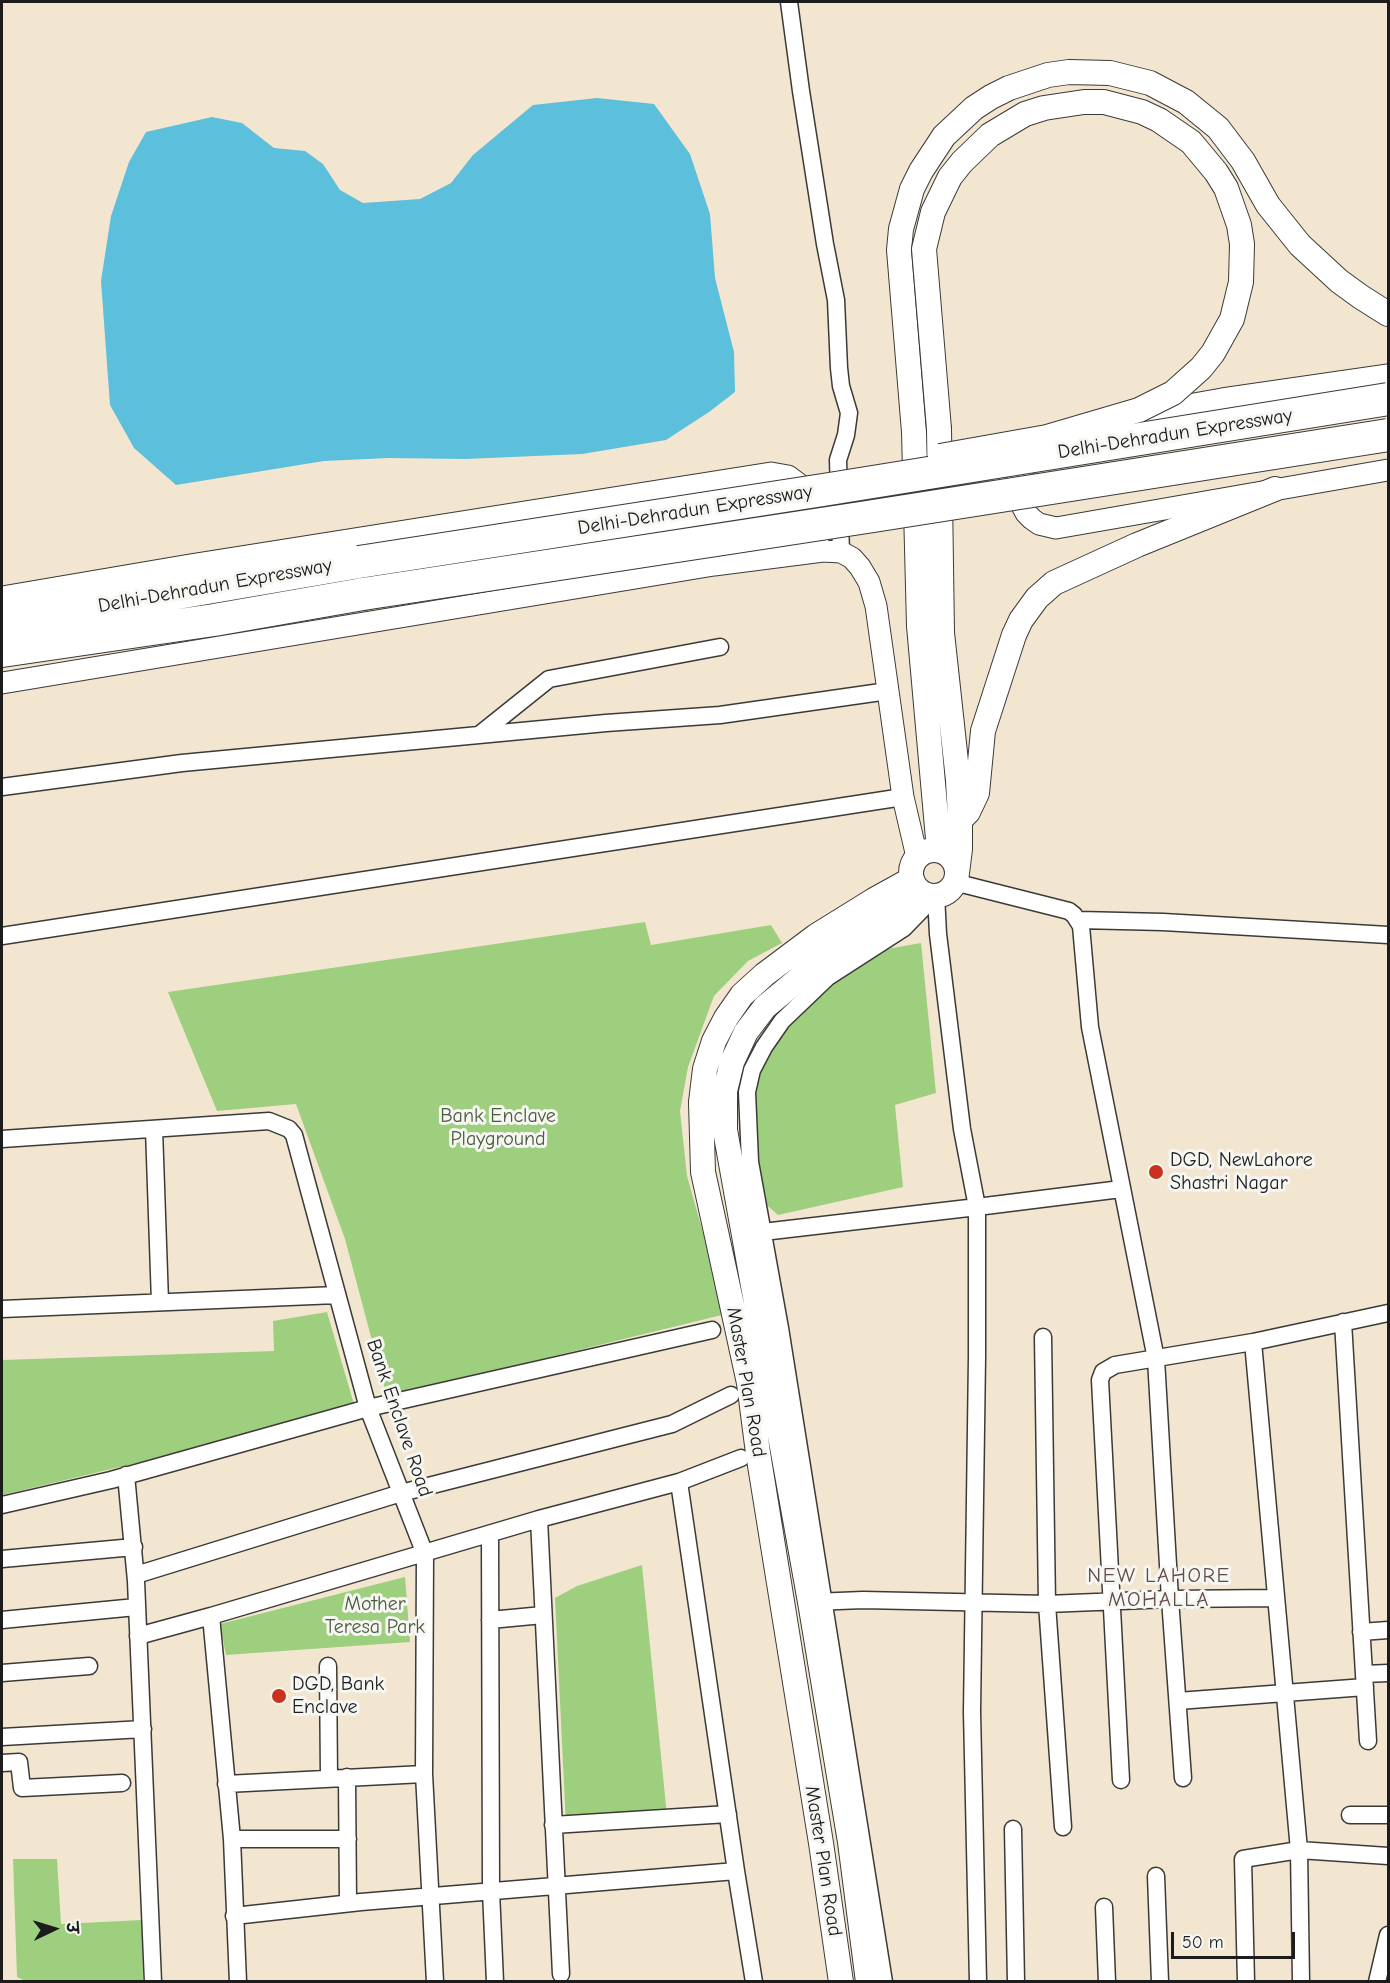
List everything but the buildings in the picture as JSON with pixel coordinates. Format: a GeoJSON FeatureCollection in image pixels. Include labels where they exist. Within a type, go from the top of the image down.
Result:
{"type":"FeatureCollection","features":[{"type":"Feature","properties":{"kind":"highway","name":"Delhi-Dehradun Expressway"},"geometry":{"type":"LineString","coordinates":[[2,623],[122,590],[195,577],[358,562],[1389,399]]}},
{"type":"Feature","properties":{"kind":"highway","name":"Delhi-Dehradun Expressway"},"geometry":{"type":"LineString","coordinates":[[2,651],[138,646],[208,636],[363,594],[1389,435]]}},
{"type":"Feature","properties":{"kind":"main road"},"geometry":{"type":"LineString","coordinates":[[934,876],[920,626],[914,432],[899,250],[903,219],[912,189],[944,136],[966,115],[991,97],[1048,75],[1089,72],[1130,77],[1150,83],[1186,102],[1210,121],[1232,144],[1268,205],[1300,245],[1339,281],[1389,314]]}},
{"type":"Feature","properties":{"kind":"main road"},"geometry":{"type":"LineString","coordinates":[[823,490],[904,462],[1047,437],[1118,416],[1156,402],[1188,381],[1202,368],[1223,337],[1238,301],[1243,263],[1239,225],[1230,197],[1216,172],[1191,142],[1159,120],[1142,112],[1104,102],[1084,102],[1044,108],[1025,114],[990,135],[950,177],[933,212],[924,249],[939,429],[942,633],[958,780],[960,849],[934,876],[818,963],[765,1007],[746,1032],[732,1062],[725,1091],[724,1130],[763,1285],[817,1602],[868,1982]]}},
{"type":"Feature","properties":{"kind":"main road"},"geometry":{"type":"LineString","coordinates":[[960,820],[968,812],[977,793],[983,731],[1014,635],[1021,620],[1037,598],[1054,583],[1275,489]]}},
{"type":"Feature","properties":{"kind":"main road","name":"Master Plan Road"},"geometry":{"type":"LineString","coordinates":[[841,1982],[758,1453],[751,1394],[703,1172],[701,1102],[705,1069],[714,1041],[742,995],[764,975],[816,936],[874,900],[934,876]]}},
{"type":"Feature","properties":{"kind":"street"},"geometry":{"type":"LineString","coordinates":[[789,2],[801,91],[837,307],[841,386],[849,413],[846,435],[838,460],[832,552]]}},
{"type":"Feature","properties":{"kind":"street"},"geometry":{"type":"LineString","coordinates":[[1389,375],[1222,399],[1102,420],[1031,458],[1021,472],[1017,489],[1018,498],[1026,513],[1039,524],[1056,528],[1389,470]]}},
{"type":"Feature","properties":{"kind":"street"},"geometry":{"type":"LineString","coordinates":[[2,597],[122,590],[771,473],[788,476],[800,485],[809,498],[832,552]]}},
{"type":"Feature","properties":{"kind":"street"},"geometry":{"type":"LineString","coordinates":[[2,683],[138,646],[174,640],[714,565],[832,552],[852,558],[869,582],[876,606],[903,797],[934,876],[938,934],[962,1129],[977,1208],[972,1712],[978,1982]]}},
{"type":"Feature","properties":{"kind":"street"},"geometry":{"type":"LineString","coordinates":[[138,646],[174,640]]}},
{"type":"Feature","properties":{"kind":"street"},"geometry":{"type":"LineString","coordinates":[[479,735],[549,679],[720,647]]}},
{"type":"Feature","properties":{"kind":"street"},"geometry":{"type":"LineString","coordinates":[[2,787],[183,763],[606,723],[720,716],[888,692]]}},
{"type":"Feature","properties":{"kind":"street"},"geometry":{"type":"LineString","coordinates":[[2,936],[903,797]]}},
{"type":"Feature","properties":{"kind":"street"},"geometry":{"type":"LineString","coordinates":[[934,876],[1069,911],[1081,926],[1090,1027],[1156,1359],[1170,1599],[1184,1778]]}},
{"type":"Feature","properties":{"kind":"street"},"geometry":{"type":"LineString","coordinates":[[763,1285],[763,1232],[750,1162],[747,1092],[752,1070],[782,1021],[828,977],[904,928],[934,876]]}},
{"type":"Feature","properties":{"kind":"street"},"geometry":{"type":"LineString","coordinates":[[1078,921],[1163,922],[1389,935]]}},
{"type":"Feature","properties":{"kind":"street","name":"Bank Enclave Road"},"geometry":{"type":"LineString","coordinates":[[2,1139],[269,1121],[289,1129],[294,1135],[336,1295],[369,1408],[425,1554],[424,1774],[435,1982]]}},
{"type":"Feature","properties":{"kind":"street"},"geometry":{"type":"LineString","coordinates":[[154,1129],[160,1302]]}},
{"type":"Feature","properties":{"kind":"street"},"geometry":{"type":"LineString","coordinates":[[763,1232],[1121,1189]]}},
{"type":"Feature","properties":{"kind":"street"},"geometry":{"type":"LineString","coordinates":[[2,1309],[336,1295]]}},
{"type":"Feature","properties":{"kind":"street"},"geometry":{"type":"LineString","coordinates":[[1121,1780],[1100,1380],[1103,1372],[1115,1365],[1253,1342],[1389,1313]]}},
{"type":"Feature","properties":{"kind":"street"},"geometry":{"type":"LineString","coordinates":[[1342,1322],[1368,1742]]}},
{"type":"Feature","properties":{"kind":"street"},"geometry":{"type":"LineString","coordinates":[[2,1505],[126,1475],[369,1408],[712,1330]]}},
{"type":"Feature","properties":{"kind":"street"},"geometry":{"type":"LineString","coordinates":[[1043,1337],[1047,1605],[1063,1827]]}},
{"type":"Feature","properties":{"kind":"street"},"geometry":{"type":"LineString","coordinates":[[1253,1342],[1299,1850],[1301,1982]]}},
{"type":"Feature","properties":{"kind":"street"},"geometry":{"type":"LineString","coordinates":[[136,1575],[402,1493],[672,1424],[731,1395]]}},
{"type":"Feature","properties":{"kind":"street"},"geometry":{"type":"LineString","coordinates":[[138,1636],[539,1519],[679,1482],[741,1458]]}},
{"type":"Feature","properties":{"kind":"street"},"geometry":{"type":"LineString","coordinates":[[126,1475],[136,1575],[153,1982]]}},
{"type":"Feature","properties":{"kind":"street"},"geometry":{"type":"LineString","coordinates":[[679,1482],[754,1982]]}},
{"type":"Feature","properties":{"kind":"street"},"geometry":{"type":"LineString","coordinates":[[539,1519],[561,1974]]}},
{"type":"Feature","properties":{"kind":"street"},"geometry":{"type":"LineString","coordinates":[[490,1534],[491,1890],[495,1982]]}},
{"type":"Feature","properties":{"kind":"street"},"geometry":{"type":"LineString","coordinates":[[2,1559],[134,1547]]}},
{"type":"Feature","properties":{"kind":"street"},"geometry":{"type":"LineString","coordinates":[[884,1982],[817,1602],[863,1600],[1047,1605],[1170,1599],[1276,1598]]}},
{"type":"Feature","properties":{"kind":"street"},"geometry":{"type":"LineString","coordinates":[[2,1620],[136,1607]]}},
{"type":"Feature","properties":{"kind":"street"},"geometry":{"type":"LineString","coordinates":[[490,1620],[543,1615]]}},
{"type":"Feature","properties":{"kind":"street"},"geometry":{"type":"LineString","coordinates":[[212,1616],[232,1839],[238,1982]]}},
{"type":"Feature","properties":{"kind":"street"},"geometry":{"type":"LineString","coordinates":[[1361,1632],[1389,1630]]}},
{"type":"Feature","properties":{"kind":"street"},"geometry":{"type":"LineString","coordinates":[[2,1673],[89,1666]]}},
{"type":"Feature","properties":{"kind":"street"},"geometry":{"type":"LineString","coordinates":[[328,1666],[329,1779]]}},
{"type":"Feature","properties":{"kind":"street"},"geometry":{"type":"LineString","coordinates":[[1178,1701],[1284,1693],[1364,1681],[1389,1673]]}},
{"type":"Feature","properties":{"kind":"street"},"geometry":{"type":"LineString","coordinates":[[2,1737],[143,1729]]}},
{"type":"Feature","properties":{"kind":"street"},"geometry":{"type":"LineString","coordinates":[[2,1763],[19,1762],[22,1788],[122,1783]]}},
{"type":"Feature","properties":{"kind":"street"},"geometry":{"type":"LineString","coordinates":[[226,1784],[424,1774]]}},
{"type":"Feature","properties":{"kind":"street"},"geometry":{"type":"LineString","coordinates":[[347,1777],[348,1903]]}},
{"type":"Feature","properties":{"kind":"street"},"geometry":{"type":"LineString","coordinates":[[553,1825],[728,1814]]}},
{"type":"Feature","properties":{"kind":"street"},"geometry":{"type":"LineString","coordinates":[[1350,1815],[1389,1815]]}},
{"type":"Feature","properties":{"kind":"street"},"geometry":{"type":"LineString","coordinates":[[1013,1829],[1016,1982]]}},
{"type":"Feature","properties":{"kind":"street"},"geometry":{"type":"LineString","coordinates":[[232,1839],[348,1839]]}},
{"type":"Feature","properties":{"kind":"street"},"geometry":{"type":"LineString","coordinates":[[1246,1982],[1243,1859],[1299,1850],[1389,1856]]}},
{"type":"Feature","properties":{"kind":"street"},"geometry":{"type":"LineString","coordinates":[[234,1916],[555,1884],[639,1880],[736,1871]]}},
{"type":"Feature","properties":{"kind":"street"},"geometry":{"type":"LineString","coordinates":[[1156,1876],[1160,1982]]}},
{"type":"Feature","properties":{"kind":"street"},"geometry":{"type":"LineString","coordinates":[[1104,1907],[1107,1982]]}},
{"type":"Feature","properties":{"kind":"street"},"geometry":{"type":"LineString","coordinates":[[1377,1982],[1389,1935]]}},
{"type":"Feature","properties":{"kind":"green space","name":"Bank Enclave Playground"},"geometry":{"type":"Polygon","coordinates":[[[645,922],[651,945],[771,925],[782,943],[748,961],[714,996],[688,1067],[680,1111],[687,1176],[726,1314],[387,1397],[345,1239],[296,1104],[217,1111],[168,992],[645,922]]]}},
{"type":"Feature","properties":{"kind":"green space"},"geometry":{"type":"Polygon","coordinates":[[[921,943],[936,1093],[895,1105],[903,1187],[778,1215],[760,1199],[746,1092],[771,1035],[822,984],[881,950],[921,943]]]}},
{"type":"Feature","properties":{"kind":"green space"},"geometry":{"type":"Polygon","coordinates":[[[327,1312],[356,1411],[2,1495],[2,1360],[274,1351],[273,1321],[327,1312]]]}},
{"type":"Feature","properties":{"kind":"green space"},"geometry":{"type":"Polygon","coordinates":[[[642,1565],[668,1826],[566,1826],[555,1598],[577,1586],[642,1565]]]}},
{"type":"Feature","properties":{"kind":"green space","name":"Mother Teresa Park"},"geometry":{"type":"Polygon","coordinates":[[[405,1577],[410,1642],[226,1655],[220,1624],[405,1577]]]}},
{"type":"Feature","properties":{"kind":"green space"},"geometry":{"type":"Polygon","coordinates":[[[13,1859],[57,1859],[61,1924],[142,1920],[143,1981],[28,1982],[17,1977],[13,1859]]]}},
{"type":"Feature","properties":{"kind":"water"},"geometry":{"type":"Polygon","coordinates":[[[597,98],[654,104],[690,154],[710,214],[715,278],[734,352],[735,392],[709,412],[666,440],[582,454],[465,459],[389,458],[324,461],[176,485],[134,448],[110,405],[101,281],[111,216],[129,162],[146,132],[212,117],[242,123],[274,148],[305,151],[323,164],[340,190],[363,203],[420,199],[451,183],[473,155],[533,105],[597,98]]]}},
{"type":"Feature","properties":{"kind":"place","name":"DGD, NewLahore Shastri Nagar"},"geometry":{"type":"Point","coordinates":[1156,1172]}},
{"type":"Feature","properties":{"kind":"place","name":"DGD, Bank Enclave"},"geometry":{"type":"Point","coordinates":[279,1696]}},
{"type":"Feature","properties":{"kind":"district","name":"NEW LAHORE MOHALLA"},"geometry":{"type":"Point","coordinates":[1159,1588]}}]}
